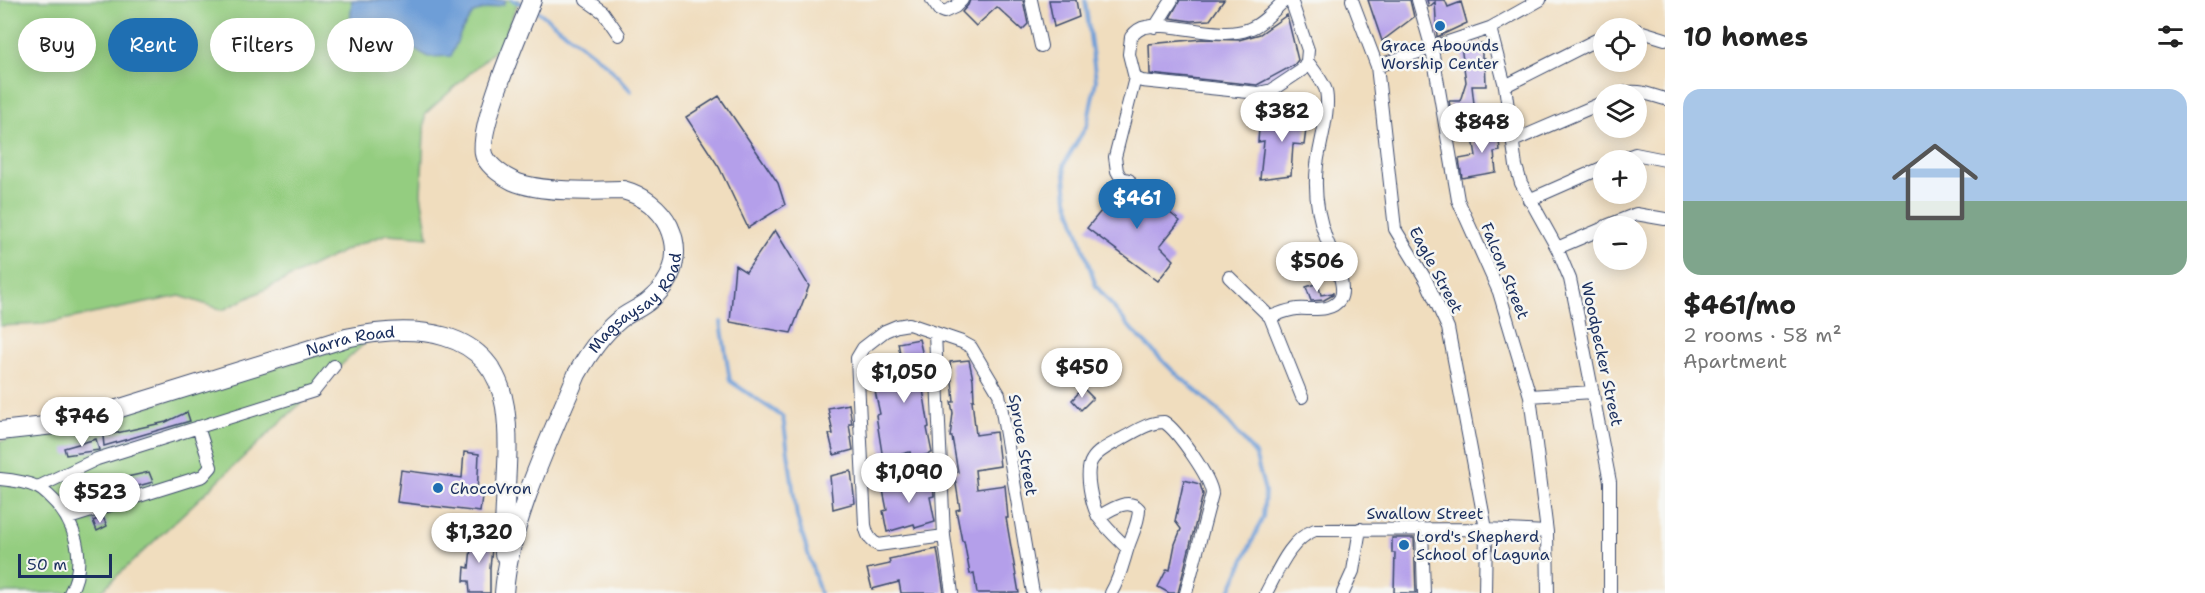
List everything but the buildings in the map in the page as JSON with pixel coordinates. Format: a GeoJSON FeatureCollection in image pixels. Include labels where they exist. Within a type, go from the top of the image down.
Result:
{"type":"FeatureCollection","features":[{"type":"Feature","properties":{"kind":"main road","name":"Magsaysay Road"},"geometry":{"type":"LineString","coordinates":[[504,593],[505,574],[522,513],[577,374],[590,351],[604,334],[621,318],[649,301],[663,287],[674,269],[676,256],[674,240],[666,220],[648,202],[635,194],[623,190],[535,187],[512,181],[491,165],[485,157],[483,145],[490,111],[529,6]]}},
{"type":"Feature","properties":{"kind":"main road","name":"Narra Road"},"geometry":{"type":"LineString","coordinates":[[0,431],[54,425],[101,414],[346,338],[376,332],[430,332],[466,345],[480,355],[493,373],[505,407],[503,532],[505,574]]}},
{"type":"Feature","properties":{"kind":"street"},"geometry":{"type":"LineString","coordinates":[[586,0],[603,12],[619,35]]}},
{"type":"Feature","properties":{"kind":"street"},"geometry":{"type":"LineString","coordinates":[[932,0],[944,12],[955,7],[962,0]]}},
{"type":"Feature","properties":{"kind":"street"},"geometry":{"type":"LineString","coordinates":[[1021,0],[1034,14]]}},
{"type":"Feature","properties":{"kind":"street"},"geometry":{"type":"LineString","coordinates":[[1031,0],[1041,46]]}},
{"type":"Feature","properties":{"kind":"street"},"geometry":{"type":"LineString","coordinates":[[1155,27],[1172,0]]}},
{"type":"Feature","properties":{"kind":"street"},"geometry":{"type":"LineString","coordinates":[[1129,180],[1121,178],[1117,171],[1115,157],[1136,78],[1129,54],[1131,37],[1142,28],[1155,27],[1221,32],[1248,30],[1285,0]]}},
{"type":"Feature","properties":{"kind":"street"},"geometry":{"type":"LineString","coordinates":[[1136,78],[1142,81],[1265,93],[1272,90],[1302,70],[1307,61],[1308,50],[1290,0]]}},
{"type":"Feature","properties":{"kind":"street","name":"Eagle Street"},"geometry":{"type":"LineString","coordinates":[[1352,0],[1377,66],[1395,229],[1426,280],[1448,328],[1486,529],[1485,593]]}},
{"type":"Feature","properties":{"kind":"street","name":"Falcon Street"},"geometry":{"type":"LineString","coordinates":[[1418,0],[1432,49],[1458,200],[1499,292],[1530,396],[1547,532],[1548,593]]}},
{"type":"Feature","properties":{"kind":"street"},"geometry":{"type":"LineString","coordinates":[[1377,66],[1490,28],[1540,0]]}},
{"type":"Feature","properties":{"kind":"street","name":"Woodpecker Street"},"geometry":{"type":"LineString","coordinates":[[1490,28],[1505,86],[1516,166],[1529,200],[1557,248],[1569,279],[1610,482],[1610,593]]}},
{"type":"Feature","properties":{"kind":"street"},"geometry":{"type":"LineString","coordinates":[[1647,33],[1665,39]]}},
{"type":"Feature","properties":{"kind":"street"},"geometry":{"type":"LineString","coordinates":[[1505,86],[1593,42]]}},
{"type":"Feature","properties":{"kind":"street"},"geometry":{"type":"LineString","coordinates":[[1270,317],[1299,309],[1316,310],[1329,307],[1338,302],[1342,294],[1341,282],[1315,196],[1317,164],[1325,127],[1326,90],[1307,61]]}},
{"type":"Feature","properties":{"kind":"street"},"geometry":{"type":"LineString","coordinates":[[1647,94],[1665,99]]}},
{"type":"Feature","properties":{"kind":"street"},"geometry":{"type":"LineString","coordinates":[[1514,141],[1593,107]]}},
{"type":"Feature","properties":{"kind":"street"},"geometry":{"type":"LineString","coordinates":[[1647,156],[1665,160]]}},
{"type":"Feature","properties":{"kind":"street"},"geometry":{"type":"LineString","coordinates":[[1529,200],[1593,172]]}},
{"type":"Feature","properties":{"kind":"street"},"geometry":{"type":"LineString","coordinates":[[1631,216],[1636,214],[1665,219]]}},
{"type":"Feature","properties":{"kind":"street"},"geometry":{"type":"LineString","coordinates":[[1557,248],[1593,232]]}},
{"type":"Feature","properties":{"kind":"street"},"geometry":{"type":"LineString","coordinates":[[1229,277],[1270,317],[1302,397]]}},
{"type":"Feature","properties":{"kind":"street","name":"Spruce Street"},"geometry":{"type":"LineString","coordinates":[[944,536],[878,545],[872,542],[867,534],[857,358],[863,348],[885,331],[897,326],[909,324],[971,347],[999,394],[1033,593]]}},
{"type":"Feature","properties":{"kind":"street"},"geometry":{"type":"LineString","coordinates":[[934,333],[944,536],[952,593]]}},
{"type":"Feature","properties":{"kind":"street"},"geometry":{"type":"LineString","coordinates":[[38,487],[97,459],[314,391],[334,366]]}},
{"type":"Feature","properties":{"kind":"street"},"geometry":{"type":"LineString","coordinates":[[1530,396],[1593,392]]}},
{"type":"Feature","properties":{"kind":"street"},"geometry":{"type":"LineString","coordinates":[[1127,548],[1098,517],[1087,472],[1090,462],[1098,453],[1147,425],[1164,422],[1170,426],[1208,477],[1212,486],[1212,494],[1186,593]]}},
{"type":"Feature","properties":{"kind":"street"},"geometry":{"type":"LineString","coordinates":[[69,518],[203,476],[211,467],[198,426]]}},
{"type":"Feature","properties":{"kind":"street"},"geometry":{"type":"LineString","coordinates":[[0,479],[38,487],[57,503],[69,518],[78,556],[75,584],[70,593]]}},
{"type":"Feature","properties":{"kind":"street"},"geometry":{"type":"LineString","coordinates":[[1098,517],[1129,503],[1139,509],[1123,570],[1111,593]]}},
{"type":"Feature","properties":{"kind":"street"},"geometry":{"type":"LineString","coordinates":[[1343,593],[1353,571],[1360,529]]}},
{"type":"Feature","properties":{"kind":"street"},"geometry":{"type":"LineString","coordinates":[[1422,529],[1424,593]]}},
{"type":"Feature","properties":{"kind":"street","name":"Swallow Street"},"geometry":{"type":"LineString","coordinates":[[1266,593],[1286,557],[1304,534],[1315,530],[1486,529],[1547,532]]}},
{"type":"Feature","properties":{"kind":"green space"},"geometry":{"type":"Polygon","coordinates":[[[0,0],[519,0],[500,46],[425,114],[421,194],[428,237],[387,234],[354,246],[223,310],[180,296],[43,324],[0,326],[0,0]]]}},
{"type":"Feature","properties":{"kind":"green space"},"geometry":{"type":"Polygon","coordinates":[[[369,339],[99,593],[0,593],[0,441],[61,432],[369,339]]]}},
{"type":"Feature","properties":{"kind":"water"},"geometry":{"type":"Polygon","coordinates":[[[352,0],[505,0],[504,4],[473,13],[461,32],[451,56],[428,57],[414,48],[414,18],[351,18],[352,0]]]}},
{"type":"Feature","properties":{"kind":"waterway"},"geometry":{"type":"LineString","coordinates":[[512,0],[525,5]]}},
{"type":"Feature","properties":{"kind":"waterway"},"geometry":{"type":"LineString","coordinates":[[1085,0],[1096,80],[1087,125],[1064,164],[1067,199],[1096,286],[1132,330],[1171,369],[1218,410],[1255,454],[1265,491],[1263,517],[1229,593]]}},
{"type":"Feature","properties":{"kind":"waterway"},"geometry":{"type":"LineString","coordinates":[[535,9],[607,65],[631,91]]}},
{"type":"Feature","properties":{"kind":"waterway"},"geometry":{"type":"LineString","coordinates":[[721,322],[730,381],[783,417],[797,517],[820,593]]}},
{"type":"Feature","properties":{"kind":"place","name":"Grace Abounds Worship Center"},"geometry":{"type":"Point","coordinates":[1440,26]}},
{"type":"Feature","properties":{"kind":"place","name":"ChocoVron"},"geometry":{"type":"Point","coordinates":[438,488]}},
{"type":"Feature","properties":{"kind":"place","name":"Lord's Shepherd School of Laguna"},"geometry":{"type":"Point","coordinates":[1404,545]}}]}
